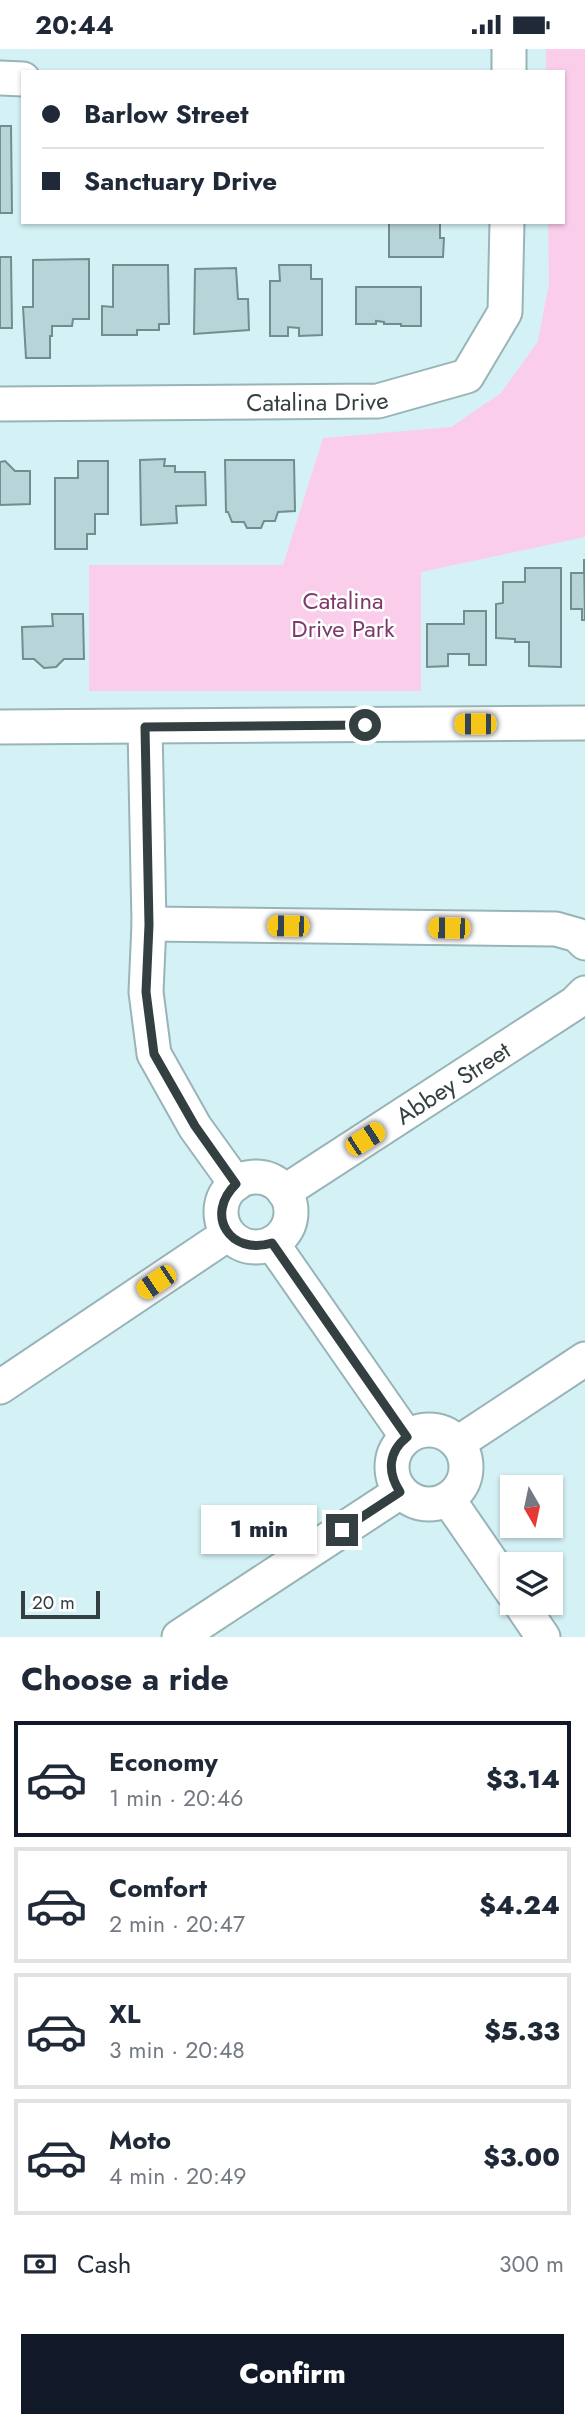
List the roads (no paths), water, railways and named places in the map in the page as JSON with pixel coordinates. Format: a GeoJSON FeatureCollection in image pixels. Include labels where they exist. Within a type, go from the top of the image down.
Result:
{"type":"FeatureCollection","features":[{"type":"Feature","properties":{"kind":"street"},"geometry":{"type":"LineString","coordinates":[[509,49],[509,70]]}},
{"type":"Feature","properties":{"kind":"street"},"geometry":{"type":"LineString","coordinates":[[0,78],[21,79]]}},
{"type":"Feature","properties":{"kind":"street","name":"Catalina Drive"},"geometry":{"type":"LineString","coordinates":[[0,404],[378,401],[467,376],[505,312],[507,224]]}},
{"type":"Feature","properties":{"kind":"street"},"geometry":{"type":"LineString","coordinates":[[0,726],[585,723]]}},
{"type":"Feature","properties":{"kind":"street"},"geometry":{"type":"LineString","coordinates":[[145,727],[149,925],[146,992],[154,1054],[195,1126],[236,1184]]}},
{"type":"Feature","properties":{"kind":"street"},"geometry":{"type":"LineString","coordinates":[[149,925],[556,929],[577,935],[585,943]]}},
{"type":"Feature","properties":{"kind":"street","name":"Abbey Street"},"geometry":{"type":"LineString","coordinates":[[284,1192],[575,1003],[585,993]]}},
{"type":"Feature","properties":{"kind":"street"},"geometry":{"type":"LineString","coordinates":[[256,1177],[267,1179],[284,1192],[290,1202],[291,1214],[282,1236],[261,1247],[237,1242],[228,1234],[221,1213],[223,1201],[236,1184],[256,1177]]}},
{"type":"Feature","properties":{"kind":"street"},"geometry":{"type":"LineString","coordinates":[[0,1387],[228,1234]]}},
{"type":"Feature","properties":{"kind":"street"},"geometry":{"type":"LineString","coordinates":[[272,1243],[407,1437]]}},
{"type":"Feature","properties":{"kind":"street"},"geometry":{"type":"LineString","coordinates":[[458,1443],[585,1359]]}},
{"type":"Feature","properties":{"kind":"street"},"geometry":{"type":"LineString","coordinates":[[430,1429],[448,1434],[458,1443],[465,1456],[467,1469],[458,1491],[448,1499],[426,1504],[417,1503],[400,1492],[393,1481],[391,1461],[395,1449],[407,1437],[414,1432],[430,1429]]}},
{"type":"Feature","properties":{"kind":"street"},"geometry":{"type":"LineString","coordinates":[[179,1637],[400,1492]]}},
{"type":"Feature","properties":{"kind":"street"},"geometry":{"type":"LineString","coordinates":[[448,1499],[500,1574]]}},
{"type":"Feature","properties":{"kind":"street"},"geometry":{"type":"LineString","coordinates":[[528,1615],[543,1637]]}},
{"type":"Feature","properties":{"kind":"park label","name":"Catalina Drive Park"},"geometry":{"type":"Point","coordinates":[343,614]}}]}
